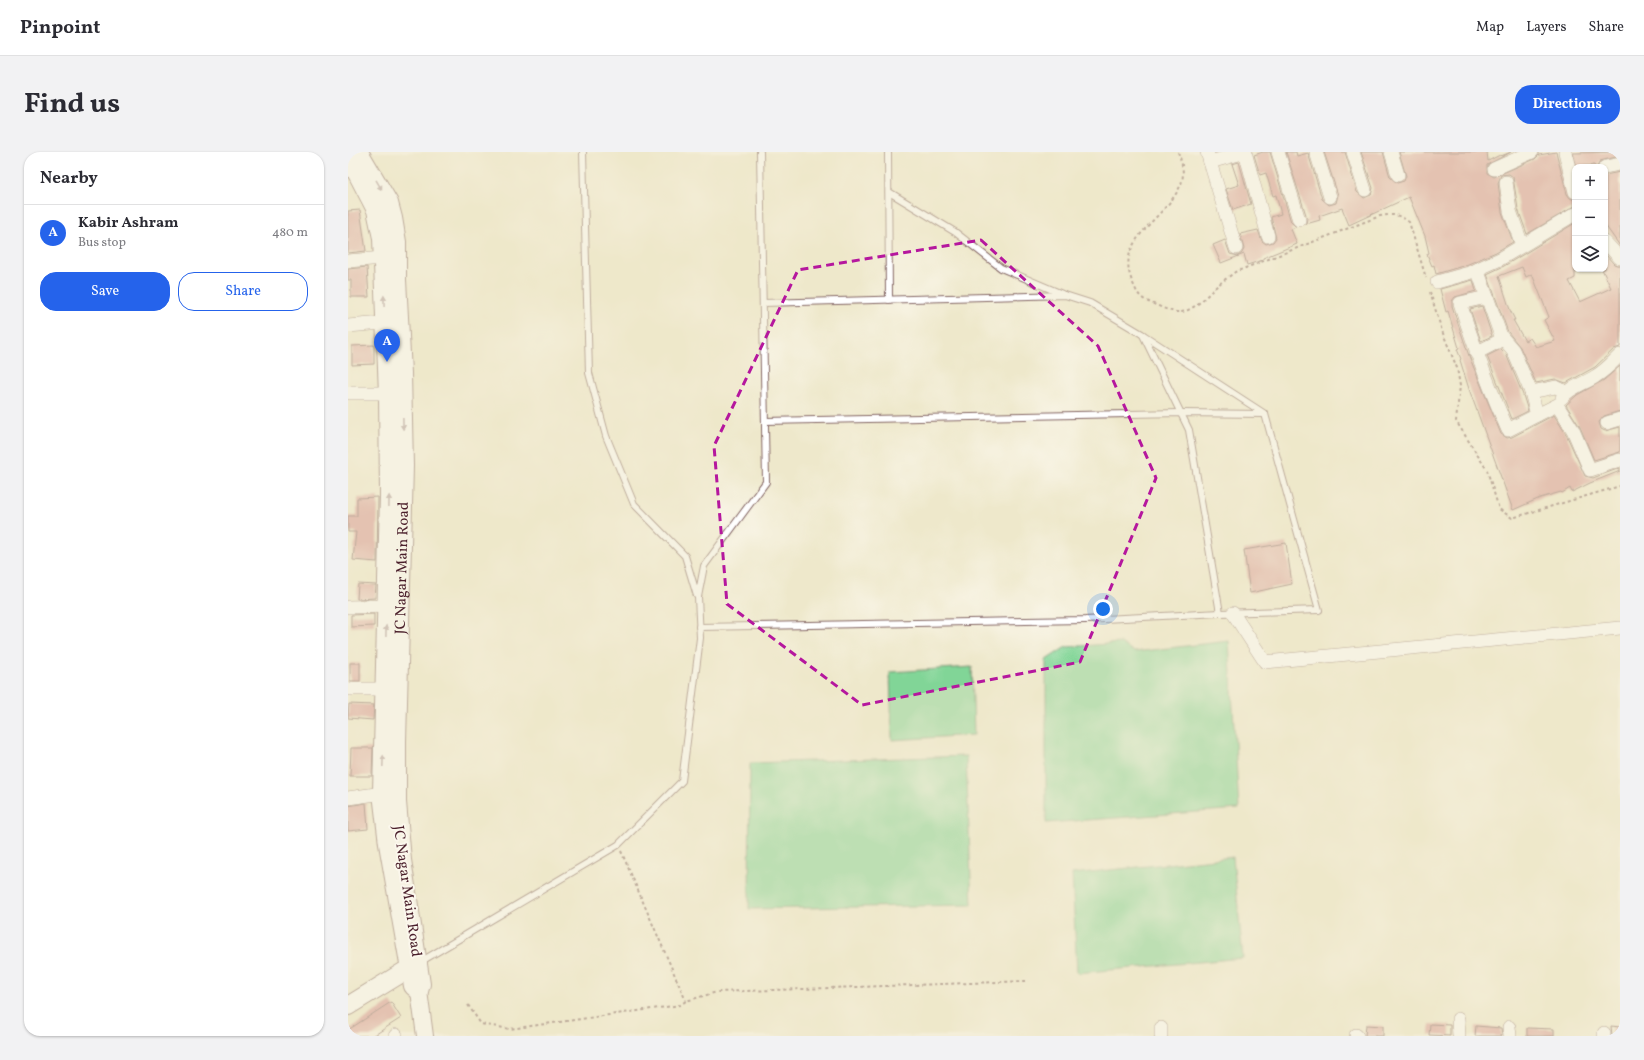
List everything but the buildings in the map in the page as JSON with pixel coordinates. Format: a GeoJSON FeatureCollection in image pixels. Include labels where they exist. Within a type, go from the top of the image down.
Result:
{"type":"FeatureCollection","features":[{"type":"Feature","properties":{"kind":"main road","name":"JC Nagar Main Road"},"geometry":{"type":"LineString","coordinates":[[359,152],[389,203],[393,218],[397,242],[392,322]]}},
{"type":"Feature","properties":{"kind":"main road","name":"JC Nagar Main Road"},"geometry":{"type":"LineString","coordinates":[[348,156],[376,210],[382,238],[383,258],[392,322],[395,393],[389,495],[393,606],[390,792],[397,862],[414,966],[413,986],[419,991]]}},
{"type":"Feature","properties":{"kind":"main road"},"geometry":{"type":"LineString","coordinates":[[348,1006],[414,966]]}},
{"type":"Feature","properties":{"kind":"street"},"geometry":{"type":"LineString","coordinates":[[1236,248],[1208,157],[1246,152],[1268,236]]}},
{"type":"Feature","properties":{"kind":"street"},"geometry":{"type":"LineString","coordinates":[[1278,152],[1299,220]]}},
{"type":"Feature","properties":{"kind":"street"},"geometry":{"type":"LineString","coordinates":[[1316,152],[1330,197]]}},
{"type":"Feature","properties":{"kind":"street"},"geometry":{"type":"LineString","coordinates":[[1353,152],[1366,190]]}},
{"type":"Feature","properties":{"kind":"street"},"geometry":{"type":"LineString","coordinates":[[1391,152],[1398,175]]}},
{"type":"Feature","properties":{"kind":"street"},"geometry":{"type":"LineString","coordinates":[[1494,170],[1511,156],[1532,152]]}},
{"type":"Feature","properties":{"kind":"street"},"geometry":{"type":"LineString","coordinates":[[1565,152],[1572,173]]}},
{"type":"Feature","properties":{"kind":"street"},"geometry":{"type":"LineString","coordinates":[[1608,166],[1620,164]]}},
{"type":"Feature","properties":{"kind":"street"},"geometry":{"type":"LineString","coordinates":[[1506,182],[1510,211],[1522,245]]}},
{"type":"Feature","properties":{"kind":"street"},"geometry":{"type":"LineString","coordinates":[[1437,282],[1477,269],[1500,259],[1572,216]]}},
{"type":"Feature","properties":{"kind":"street"},"geometry":{"type":"LineString","coordinates":[[1608,245],[1620,258]]}},
{"type":"Feature","properties":{"kind":"street"},"geometry":{"type":"LineString","coordinates":[[348,261],[383,258]]}},
{"type":"Feature","properties":{"kind":"street"},"geometry":{"type":"LineString","coordinates":[[1477,269],[1500,336],[1512,350],[1531,392],[1538,415]]}},
{"type":"Feature","properties":{"kind":"street"},"geometry":{"type":"LineString","coordinates":[[1487,296],[1460,303],[1476,353],[1508,430],[1557,405],[1566,392],[1596,377],[1610,366],[1620,355]]}},
{"type":"Feature","properties":{"kind":"street"},"geometry":{"type":"LineString","coordinates":[[348,326],[392,322]]}},
{"type":"Feature","properties":{"kind":"street"},"geometry":{"type":"LineString","coordinates":[[1476,353],[1503,339]]}},
{"type":"Feature","properties":{"kind":"street"},"geometry":{"type":"LineString","coordinates":[[1531,392],[1556,386],[1566,392]]}},
{"type":"Feature","properties":{"kind":"street"},"geometry":{"type":"LineString","coordinates":[[348,393],[395,393]]}},
{"type":"Feature","properties":{"kind":"street"},"geometry":{"type":"LineString","coordinates":[[1557,405],[1573,430],[1590,470],[1620,460]]}},
{"type":"Feature","properties":{"kind":"street"},"geometry":{"type":"LineString","coordinates":[[1607,423],[1620,419]]}},
{"type":"Feature","properties":{"kind":"street"},"geometry":{"type":"LineString","coordinates":[[348,607],[393,606]]}},
{"type":"Feature","properties":{"kind":"street"},"geometry":{"type":"LineString","coordinates":[[1233,613],[1265,662],[1620,628]]}},
{"type":"Feature","properties":{"kind":"street"},"geometry":{"type":"LineString","coordinates":[[348,689],[392,689]]}},
{"type":"Feature","properties":{"kind":"street"},"geometry":{"type":"LineString","coordinates":[[348,798],[390,792]]}},
{"type":"Feature","properties":{"kind":"street","name":"JC Nagar Main Road"},"geometry":{"type":"LineString","coordinates":[[419,991],[425,1036]]}},
{"type":"Feature","properties":{"kind":"street"},"geometry":{"type":"LineString","coordinates":[[1458,1019],[1459,1036]]}},
{"type":"Feature","properties":{"kind":"lane"},"geometry":{"type":"LineString","coordinates":[[582,152],[589,373],[606,436],[634,504],[685,556],[698,597]]}},
{"type":"Feature","properties":{"kind":"lane"},"geometry":{"type":"LineString","coordinates":[[414,966],[618,845],[682,781],[700,638],[698,597],[704,566],[766,482],[760,152]]}},
{"type":"Feature","properties":{"kind":"lane"},"geometry":{"type":"LineString","coordinates":[[888,152],[889,300]]}},
{"type":"Feature","properties":{"kind":"lane"},"geometry":{"type":"LineString","coordinates":[[699,626],[1085,620],[1220,613],[1319,610],[1265,414],[1142,334],[1090,303],[1065,295],[1002,268],[955,232],[889,192]]}},
{"type":"Feature","properties":{"kind":"lane"},"geometry":{"type":"LineString","coordinates":[[763,303],[1065,295]]}},
{"type":"Feature","properties":{"kind":"lane"},"geometry":{"type":"LineString","coordinates":[[1142,334],[1189,430],[1220,613]]}},
{"type":"Feature","properties":{"kind":"lane"},"geometry":{"type":"LineString","coordinates":[[765,421],[1181,413],[1265,414]]}},
{"type":"Feature","properties":{"kind":"path"},"geometry":{"type":"LineString","coordinates":[[1178,152],[1183,170],[1181,184],[1170,201],[1141,233],[1130,252],[1128,271],[1134,288],[1141,299],[1178,312],[1195,306],[1220,283],[1236,272],[1380,216],[1394,214],[1401,216],[1409,222],[1442,330],[1457,368],[1460,386],[1456,421],[1487,470],[1499,509],[1512,518],[1620,486]]}},
{"type":"Feature","properties":{"kind":"path"},"geometry":{"type":"LineString","coordinates":[[618,845],[686,1001]]}},
{"type":"Feature","properties":{"kind":"path"},"geometry":{"type":"LineString","coordinates":[[468,1005],[481,1024],[510,1029],[680,1005],[686,1001],[717,992],[1026,981]]}},
{"type":"Feature","properties":{"kind":"highlighted area"},"geometry":{"type":"Polygon","coordinates":[[[981,240],[1098,346],[1156,478],[1080,662],[862,705],[727,604],[714,446],[798,270],[981,240]]]}},
{"type":"Feature","properties":{"kind":"green space"},"geometry":{"type":"Polygon","coordinates":[[[1229,641],[1239,809],[1046,823],[1046,660],[1066,647],[1121,643],[1134,652],[1229,641]]]}},
{"type":"Feature","properties":{"kind":"green space"},"geometry":{"type":"Polygon","coordinates":[[[972,667],[974,735],[892,740],[890,672],[972,667]]]}},
{"type":"Feature","properties":{"kind":"green space"},"geometry":{"type":"Polygon","coordinates":[[[966,756],[972,905],[749,909],[750,763],[966,756]]]}},
{"type":"Feature","properties":{"kind":"green space"},"geometry":{"type":"Polygon","coordinates":[[[1233,857],[1243,958],[1077,973],[1072,874],[1233,857]]]}},
{"type":"Feature","properties":{"kind":"place","name":"Kabir Ashram"},"geometry":{"type":"Point","coordinates":[387,362]}}]}
